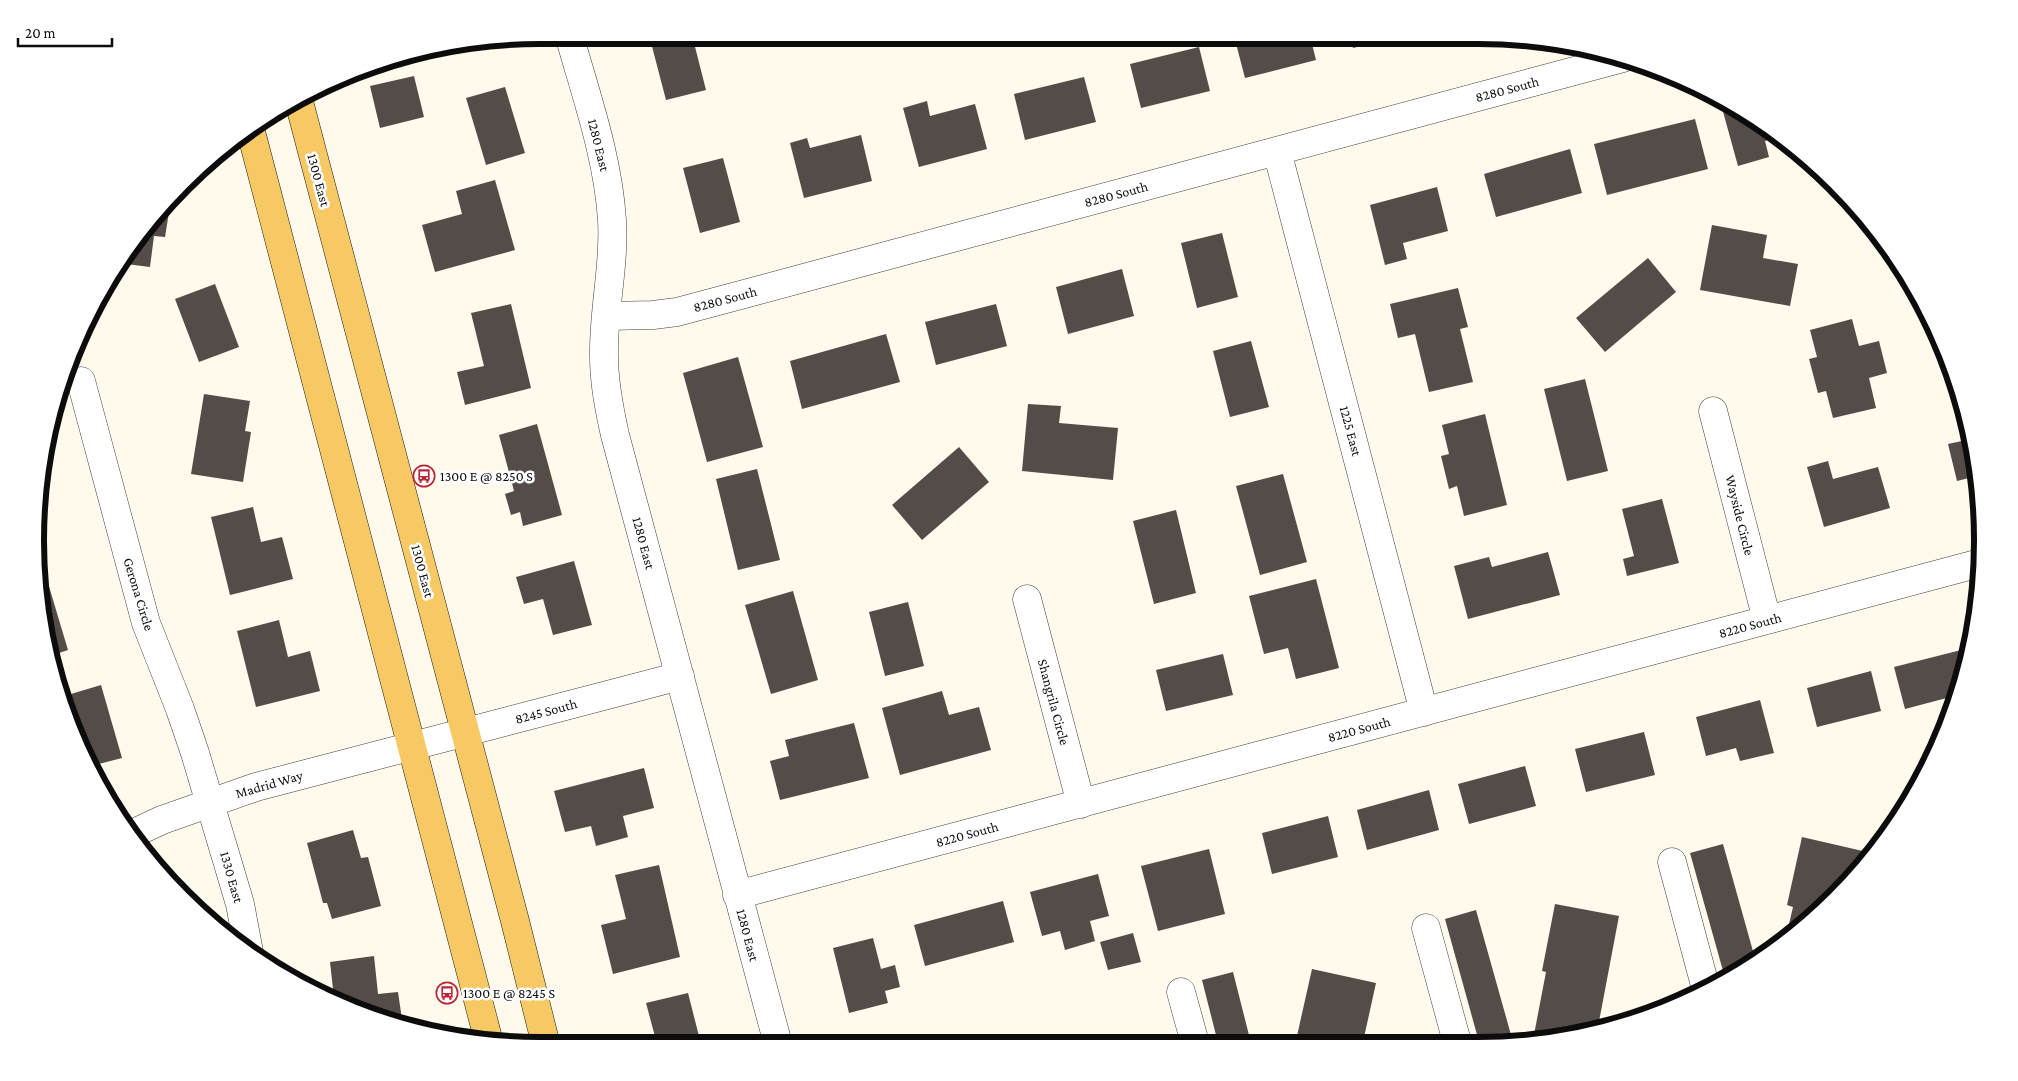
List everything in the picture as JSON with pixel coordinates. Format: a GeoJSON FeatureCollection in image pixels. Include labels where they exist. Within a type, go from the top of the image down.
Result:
{"type":"FeatureCollection","features":[{"type":"Feature","properties":{"kind":"main road","name":"1300 East"},"geometry":{"type":"LineString","coordinates":[[300,106],[544,1037]]}},
{"type":"Feature","properties":{"kind":"main road"},"geometry":{"type":"LineString","coordinates":[[252,136],[488,1034]]}},
{"type":"Feature","properties":{"kind":"street","name":"1280 East"},"geometry":{"type":"LineString","coordinates":[[572,44],[600,144],[608,182],[612,221],[612,256],[604,355],[606,395],[776,1037]]}},
{"type":"Feature","properties":{"kind":"street","name":"8280 South"},"geometry":{"type":"LineString","coordinates":[[607,316],[653,315],[677,312],[1609,62]]}},
{"type":"Feature","properties":{"kind":"street","name":"1225 East"},"geometry":{"type":"LineString","coordinates":[[1277,151],[1424,712]]}},
{"type":"Feature","properties":{"kind":"street","name":"Gerona Circle"},"geometry":{"type":"LineString","coordinates":[[81,381],[146,623],[180,709],[210,802]]}},
{"type":"Feature","properties":{"kind":"street","name":"Wayside Circle"},"geometry":{"type":"LineString","coordinates":[[1713,411],[1767,620]]}},
{"type":"Feature","properties":{"kind":"street","name":"8220 South"},"geometry":{"type":"LineString","coordinates":[[737,895],[1973,565]]}},
{"type":"Feature","properties":{"kind":"street","name":"Shangrila Circle"},"geometry":{"type":"LineString","coordinates":[[1027,600],[1081,804]]}},
{"type":"Feature","properties":{"kind":"street","name":"8245 South"},"geometry":{"type":"LineString","coordinates":[[412,746],[680,676]]}},
{"type":"Feature","properties":{"kind":"street","name":"Madrid Way"},"geometry":{"type":"LineString","coordinates":[[138,831],[162,820],[256,787],[412,746]]}},
{"type":"Feature","properties":{"kind":"street","name":"1330 East"},"geometry":{"type":"LineString","coordinates":[[210,802],[240,904],[247,941]]}},
{"type":"Feature","properties":{"kind":"street"},"geometry":{"type":"LineString","coordinates":[[1672,862],[1704,982]]}},
{"type":"Feature","properties":{"kind":"street"},"geometry":{"type":"LineString","coordinates":[[1426,928],[1456,1037]]}},
{"type":"Feature","properties":{"kind":"street"},"geometry":{"type":"LineString","coordinates":[[1181,992],[1193,1037]]}},
{"type":"Feature","properties":{"kind":"building"},"geometry":{"type":"Polygon","coordinates":[[[651,44],[694,44],[706,90],[666,100],[651,44]]]}},
{"type":"Feature","properties":{"kind":"building"},"geometry":{"type":"Polygon","coordinates":[[[1236,44],[1312,44],[1316,60],[1245,78],[1236,44]]]}},
{"type":"Feature","properties":{"kind":"building"},"geometry":{"type":"Polygon","coordinates":[[[1352,44],[1369,44],[1353,48],[1352,44]]]}},
{"type":"Feature","properties":{"kind":"building"},"geometry":{"type":"Polygon","coordinates":[[[1199,47],[1210,91],[1141,108],[1130,64],[1199,47]]]}},
{"type":"Feature","properties":{"kind":"building"},"geometry":{"type":"Polygon","coordinates":[[[414,76],[424,117],[380,128],[370,86],[414,76]]]}},
{"type":"Feature","properties":{"kind":"building"},"geometry":{"type":"Polygon","coordinates":[[[1084,77],[1096,122],[1025,140],[1014,94],[1084,77]]]}},
{"type":"Feature","properties":{"kind":"building"},"geometry":{"type":"Polygon","coordinates":[[[505,87],[525,153],[486,165],[466,98],[505,87]]]}},
{"type":"Feature","properties":{"kind":"building"},"geometry":{"type":"Polygon","coordinates":[[[927,101],[930,116],[975,104],[987,149],[919,167],[903,108],[927,101]]]}},
{"type":"Feature","properties":{"kind":"building"},"geometry":{"type":"Polygon","coordinates":[[[1722,108],[1771,139],[1765,141],[1769,157],[1738,166],[1722,108]]]}},
{"type":"Feature","properties":{"kind":"building"},"geometry":{"type":"Polygon","coordinates":[[[1695,119],[1708,169],[1607,195],[1594,144],[1695,119]]]}},
{"type":"Feature","properties":{"kind":"building"},"geometry":{"type":"Polygon","coordinates":[[[861,135],[872,181],[804,198],[790,143],[807,138],[810,148],[861,135]]]}},
{"type":"Feature","properties":{"kind":"building"},"geometry":{"type":"Polygon","coordinates":[[[1570,149],[1582,193],[1496,217],[1484,174],[1570,149]]]}},
{"type":"Feature","properties":{"kind":"building"},"geometry":{"type":"Polygon","coordinates":[[[723,158],[740,222],[700,233],[683,168],[723,158]]]}},
{"type":"Feature","properties":{"kind":"building"},"geometry":{"type":"Polygon","coordinates":[[[495,180],[515,250],[435,272],[422,225],[462,214],[456,191],[495,180]]]}},
{"type":"Feature","properties":{"kind":"building"},"geometry":{"type":"Polygon","coordinates":[[[1437,187],[1448,231],[1403,243],[1407,259],[1385,265],[1370,205],[1437,187]]]}},
{"type":"Feature","properties":{"kind":"building"},"geometry":{"type":"Polygon","coordinates":[[[169,211],[165,237],[154,236],[150,267],[128,264],[146,238],[169,211]]]}},
{"type":"Feature","properties":{"kind":"building"},"geometry":{"type":"Polygon","coordinates":[[[1712,225],[1767,235],[1763,258],[1798,264],[1790,306],[1700,290],[1712,225]]]}},
{"type":"Feature","properties":{"kind":"building"},"geometry":{"type":"Polygon","coordinates":[[[1222,233],[1238,297],[1197,308],[1181,243],[1222,233]]]}},
{"type":"Feature","properties":{"kind":"building"},"geometry":{"type":"Polygon","coordinates":[[[1648,258],[1676,292],[1605,352],[1576,318],[1648,258]]]}},
{"type":"Feature","properties":{"kind":"building"},"geometry":{"type":"Polygon","coordinates":[[[1122,269],[1134,316],[1068,334],[1056,287],[1122,269]]]}},
{"type":"Feature","properties":{"kind":"building"},"geometry":{"type":"Polygon","coordinates":[[[215,284],[239,347],[199,362],[175,299],[215,284]]]}},
{"type":"Feature","properties":{"kind":"building"},"geometry":{"type":"Polygon","coordinates":[[[1458,288],[1468,327],[1460,329],[1473,382],[1429,392],[1415,334],[1398,338],[1390,304],[1458,288]]]}},
{"type":"Feature","properties":{"kind":"building"},"geometry":{"type":"Polygon","coordinates":[[[511,304],[531,388],[465,405],[457,372],[484,366],[471,313],[511,304]]]}},
{"type":"Feature","properties":{"kind":"building"},"geometry":{"type":"Polygon","coordinates":[[[996,304],[1007,346],[936,365],[925,322],[996,304]]]}},
{"type":"Feature","properties":{"kind":"building"},"geometry":{"type":"Polygon","coordinates":[[[1852,319],[1859,346],[1879,341],[1887,373],[1869,378],[1876,408],[1833,418],[1826,391],[1818,393],[1809,359],[1817,357],[1810,330],[1852,319]]]}},
{"type":"Feature","properties":{"kind":"building"},"geometry":{"type":"Polygon","coordinates":[[[886,334],[900,382],[802,409],[790,361],[886,334]]]}},
{"type":"Feature","properties":{"kind":"building"},"geometry":{"type":"Polygon","coordinates":[[[1251,341],[1269,407],[1230,417],[1213,351],[1251,341]]]}},
{"type":"Feature","properties":{"kind":"building"},"geometry":{"type":"Polygon","coordinates":[[[738,357],[763,447],[707,462],[683,373],[738,357]]]}},
{"type":"Feature","properties":{"kind":"building"},"geometry":{"type":"Polygon","coordinates":[[[1585,379],[1608,471],[1567,481],[1544,389],[1585,379]]]}},
{"type":"Feature","properties":{"kind":"building"},"geometry":{"type":"Polygon","coordinates":[[[204,394],[250,401],[245,431],[251,432],[243,482],[191,474],[204,394]]]}},
{"type":"Feature","properties":{"kind":"building"},"geometry":{"type":"Polygon","coordinates":[[[1028,404],[1061,406],[1059,423],[1118,428],[1113,480],[1022,471],[1028,404]]]}},
{"type":"Feature","properties":{"kind":"building"},"geometry":{"type":"Polygon","coordinates":[[[1485,414],[1507,505],[1464,516],[1457,486],[1449,489],[1441,456],[1449,454],[1442,425],[1485,414]]]}},
{"type":"Feature","properties":{"kind":"building"},"geometry":{"type":"Polygon","coordinates":[[[537,424],[562,515],[523,526],[520,512],[511,515],[505,494],[514,491],[499,435],[537,424]]]}},
{"type":"Feature","properties":{"kind":"building"},"geometry":{"type":"Polygon","coordinates":[[[1964,440],[1970,478],[1957,481],[1948,444],[1964,440]]]}},
{"type":"Feature","properties":{"kind":"building"},"geometry":{"type":"Polygon","coordinates":[[[959,447],[989,482],[922,540],[892,505],[959,447]]]}},
{"type":"Feature","properties":{"kind":"building"},"geometry":{"type":"Polygon","coordinates":[[[1828,461],[1833,479],[1878,467],[1890,508],[1824,527],[1807,467],[1828,461]]]}},
{"type":"Feature","properties":{"kind":"building"},"geometry":{"type":"Polygon","coordinates":[[[757,469],[780,560],[738,570],[716,479],[757,469]]]}},
{"type":"Feature","properties":{"kind":"building"},"geometry":{"type":"Polygon","coordinates":[[[1283,474],[1307,562],[1260,575],[1236,486],[1283,474]]]}},
{"type":"Feature","properties":{"kind":"building"},"geometry":{"type":"Polygon","coordinates":[[[1662,499],[1679,563],[1627,576],[1623,559],[1634,556],[1622,509],[1662,499]]]}},
{"type":"Feature","properties":{"kind":"building"},"geometry":{"type":"Polygon","coordinates":[[[253,507],[261,542],[282,537],[293,579],[230,595],[211,517],[253,507]]]}},
{"type":"Feature","properties":{"kind":"building"},"geometry":{"type":"Polygon","coordinates":[[[1176,510],[1196,593],[1154,604],[1133,521],[1176,510]]]}},
{"type":"Feature","properties":{"kind":"building"},"geometry":{"type":"Polygon","coordinates":[[[1548,552],[1560,595],[1468,619],[1454,566],[1489,557],[1492,567],[1548,552]]]}},
{"type":"Feature","properties":{"kind":"building"},"geometry":{"type":"Polygon","coordinates":[[[574,561],[592,625],[553,635],[543,599],[524,604],[516,577],[574,561]]]}},
{"type":"Feature","properties":{"kind":"building"},"geometry":{"type":"Polygon","coordinates":[[[45,573],[68,650],[57,654],[48,605],[45,573]]]}},
{"type":"Feature","properties":{"kind":"building"},"geometry":{"type":"Polygon","coordinates":[[[1316,579],[1339,668],[1296,679],[1288,648],[1264,654],[1249,596],[1316,579]]]}},
{"type":"Feature","properties":{"kind":"building"},"geometry":{"type":"Polygon","coordinates":[[[793,591],[818,680],[771,694],[745,605],[793,591]]]}},
{"type":"Feature","properties":{"kind":"building"},"geometry":{"type":"Polygon","coordinates":[[[908,602],[924,666],[885,676],[869,612],[908,602]]]}},
{"type":"Feature","properties":{"kind":"building"},"geometry":{"type":"Polygon","coordinates":[[[279,620],[288,657],[310,651],[320,691],[256,707],[237,631],[279,620]]]}},
{"type":"Feature","properties":{"kind":"building"},"geometry":{"type":"Polygon","coordinates":[[[1962,650],[1949,697],[1905,709],[1894,667],[1962,650]]]}},
{"type":"Feature","properties":{"kind":"building"},"geometry":{"type":"Polygon","coordinates":[[[1223,654],[1233,695],[1166,711],[1156,670],[1223,654]]]}},
{"type":"Feature","properties":{"kind":"building"},"geometry":{"type":"Polygon","coordinates":[[[1871,671],[1881,711],[1817,727],[1807,688],[1871,671]]]}},
{"type":"Feature","properties":{"kind":"building"},"geometry":{"type":"Polygon","coordinates":[[[101,685],[122,758],[97,764],[68,695],[101,685]]]}},
{"type":"Feature","properties":{"kind":"building"},"geometry":{"type":"Polygon","coordinates":[[[942,691],[949,715],[979,707],[991,750],[900,775],[882,708],[942,691]]]}},
{"type":"Feature","properties":{"kind":"building"},"geometry":{"type":"Polygon","coordinates":[[[1760,700],[1774,753],[1740,761],[1736,748],[1706,756],[1696,717],[1760,700]]]}},
{"type":"Feature","properties":{"kind":"building"},"geometry":{"type":"Polygon","coordinates":[[[854,723],[869,778],[780,800],[770,761],[789,756],[785,740],[854,723]]]}},
{"type":"Feature","properties":{"kind":"building"},"geometry":{"type":"Polygon","coordinates":[[[1644,732],[1655,775],[1586,792],[1575,749],[1644,732]]]}},
{"type":"Feature","properties":{"kind":"building"},"geometry":{"type":"Polygon","coordinates":[[[1525,766],[1536,806],[1469,824],[1458,784],[1525,766]]]}},
{"type":"Feature","properties":{"kind":"building"},"geometry":{"type":"Polygon","coordinates":[[[644,768],[654,808],[623,816],[628,837],[596,846],[591,826],[565,832],[554,791],[644,768]]]}},
{"type":"Feature","properties":{"kind":"building"},"geometry":{"type":"Polygon","coordinates":[[[1429,790],[1439,830],[1367,850],[1357,810],[1429,790]]]}},
{"type":"Feature","properties":{"kind":"building"},"geometry":{"type":"Polygon","coordinates":[[[1328,816],[1338,857],[1272,874],[1262,833],[1328,816]]]}},
{"type":"Feature","properties":{"kind":"building"},"geometry":{"type":"Polygon","coordinates":[[[353,830],[361,858],[368,857],[381,906],[332,919],[327,903],[323,903],[307,843],[353,830]]]}},
{"type":"Feature","properties":{"kind":"building"},"geometry":{"type":"Polygon","coordinates":[[[1802,837],[1865,852],[1829,892],[1788,928],[1793,907],[1787,905],[1802,837]]]}},
{"type":"Feature","properties":{"kind":"building"},"geometry":{"type":"Polygon","coordinates":[[[1723,844],[1754,954],[1723,972],[1690,853],[1723,844]]]}},
{"type":"Feature","properties":{"kind":"building"},"geometry":{"type":"Polygon","coordinates":[[[1209,849],[1225,914],[1158,931],[1141,866],[1209,849]]]}},
{"type":"Feature","properties":{"kind":"building"},"geometry":{"type":"Polygon","coordinates":[[[659,865],[680,957],[613,974],[601,925],[626,919],[615,875],[659,865]]]}},
{"type":"Feature","properties":{"kind":"building"},"geometry":{"type":"Polygon","coordinates":[[[1098,874],[1109,916],[1090,921],[1095,941],[1065,950],[1060,931],[1042,936],[1030,892],[1098,874]]]}},
{"type":"Feature","properties":{"kind":"building"},"geometry":{"type":"Polygon","coordinates":[[[1003,901],[1014,942],[925,966],[914,925],[1003,901]]]}},
{"type":"Feature","properties":{"kind":"building"},"geometry":{"type":"Polygon","coordinates":[[[1555,904],[1619,916],[1599,1022],[1574,1028],[1534,1034],[1546,972],[1542,971],[1555,904]]]}},
{"type":"Feature","properties":{"kind":"building"},"geometry":{"type":"Polygon","coordinates":[[[1476,910],[1511,1036],[1478,1037],[1445,919],[1476,910]]]}},
{"type":"Feature","properties":{"kind":"building"},"geometry":{"type":"Polygon","coordinates":[[[1133,933],[1141,962],[1108,970],[1100,942],[1133,933]]]}},
{"type":"Feature","properties":{"kind":"building"},"geometry":{"type":"Polygon","coordinates":[[[873,938],[881,969],[895,965],[900,987],[885,991],[888,1003],[849,1013],[833,948],[873,938]]]}},
{"type":"Feature","properties":{"kind":"building"},"geometry":{"type":"Polygon","coordinates":[[[374,956],[378,994],[398,992],[402,1017],[381,1011],[333,992],[330,962],[374,956]]]}},
{"type":"Feature","properties":{"kind":"building"},"geometry":{"type":"Polygon","coordinates":[[[1312,969],[1376,983],[1364,1037],[1297,1036],[1312,969]]]}},
{"type":"Feature","properties":{"kind":"building"},"geometry":{"type":"Polygon","coordinates":[[[1233,972],[1249,1037],[1216,1037],[1202,980],[1233,972]]]}},
{"type":"Feature","properties":{"kind":"building"},"geometry":{"type":"Polygon","coordinates":[[[688,993],[699,1037],[655,1037],[646,1003],[688,993]]]}},
{"type":"Feature","properties":{"kind":"building"},"geometry":{"type":"Polygon","coordinates":[[[1067,1034],[1081,1037],[1066,1037],[1067,1034]]]}},
{"type":"Feature","properties":{"kind":"place","name":"1300 E @ 8250 S"},"geometry":{"type":"Point","coordinates":[424,476]}},
{"type":"Feature","properties":{"kind":"place","name":"1300 E @ 8245 S"},"geometry":{"type":"Point","coordinates":[447,993]}}]}
